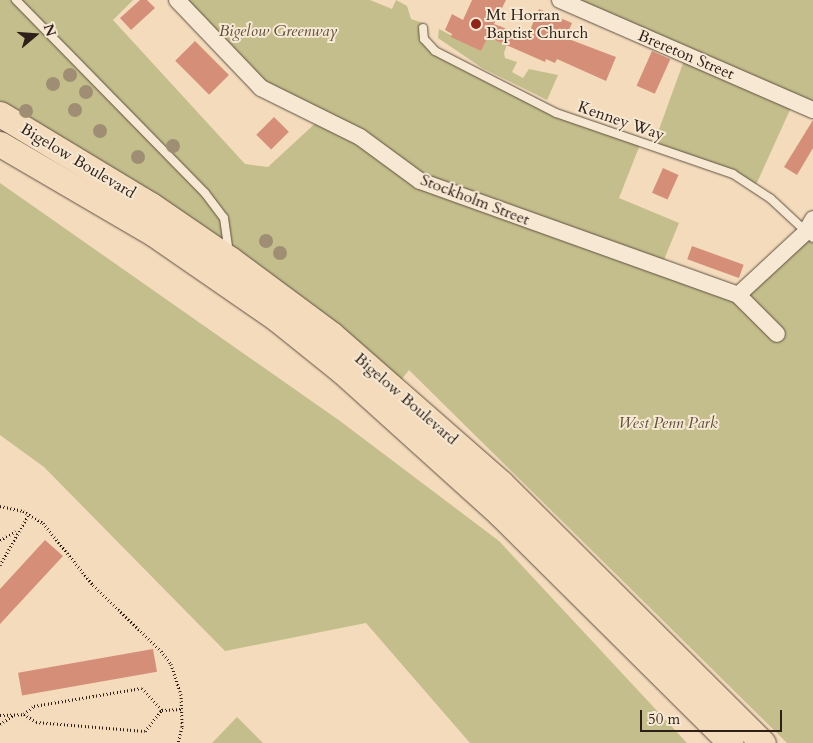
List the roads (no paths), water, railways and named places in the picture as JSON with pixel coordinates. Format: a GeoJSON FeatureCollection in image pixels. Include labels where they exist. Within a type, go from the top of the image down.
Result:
{"type":"FeatureCollection","features":[{"type":"Feature","properties":{"kind":"main road","name":"Bigelow Boulevard"},"geometry":{"type":"LineString","coordinates":[[0,114],[134,195],[230,258],[331,334],[450,437],[763,743]]}},
{"type":"Feature","properties":{"kind":"main road","name":"Bigelow Boulevard"},"geometry":{"type":"LineString","coordinates":[[0,144],[154,234],[272,316],[343,372],[500,514],[731,743]]}},
{"type":"Feature","properties":{"kind":"street","name":"Stockholm Street"},"geometry":{"type":"LineString","coordinates":[[176,0],[261,88],[360,137],[420,182],[738,295],[777,334]]}},
{"type":"Feature","properties":{"kind":"street","name":"Brereton Street"},"geometry":{"type":"LineString","coordinates":[[560,0],[813,110]]}},
{"type":"Feature","properties":{"kind":"street"},"geometry":{"type":"LineString","coordinates":[[738,295],[809,235],[813,219]]}},
{"type":"Feature","properties":{"kind":"lane"},"geometry":{"type":"LineString","coordinates":[[16,0],[220,210],[227,229],[230,258]]}},
{"type":"Feature","properties":{"kind":"lane","name":"Kenney Way"},"geometry":{"type":"LineString","coordinates":[[423,28],[424,39],[435,51],[556,114],[733,174],[771,199],[809,235]]}},
{"type":"Feature","properties":{"kind":"place","name":"Mt Horran Baptist Church"},"geometry":{"type":"Point","coordinates":[476,24]}},
{"type":"Feature","properties":{"kind":"park label","name":"Bigelow Greenway"},"geometry":{"type":"Point","coordinates":[278,31]}},
{"type":"Feature","properties":{"kind":"park label","name":"West Penn Park"},"geometry":{"type":"Point","coordinates":[668,423]}}]}
